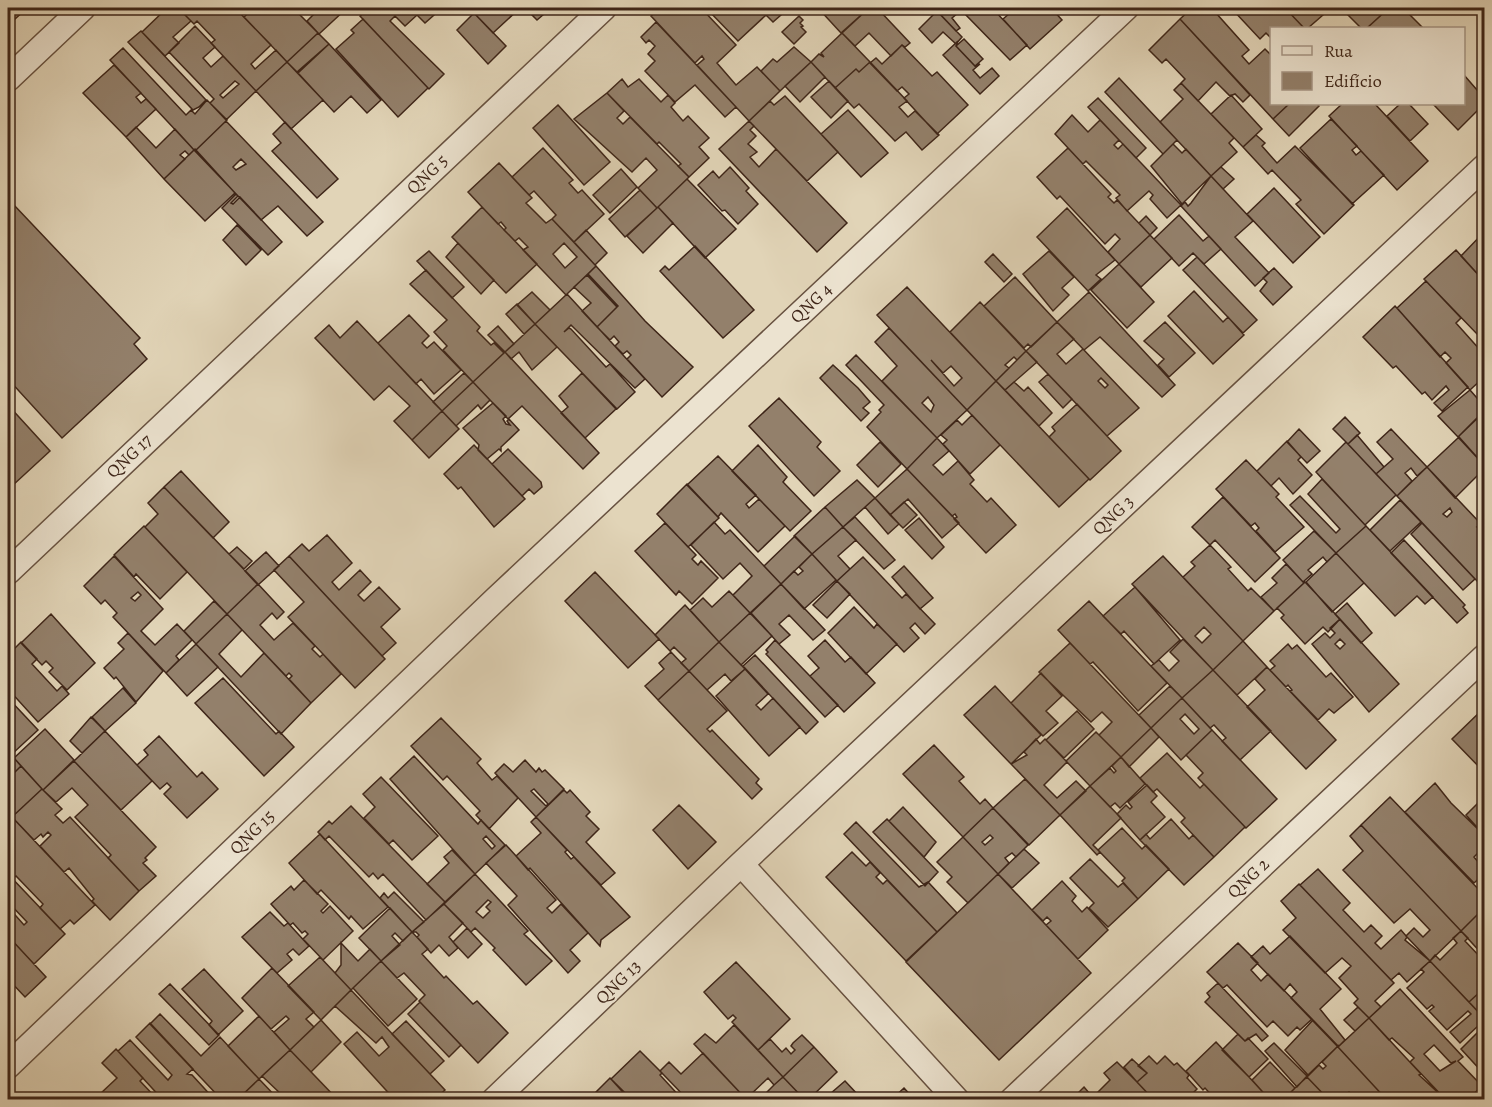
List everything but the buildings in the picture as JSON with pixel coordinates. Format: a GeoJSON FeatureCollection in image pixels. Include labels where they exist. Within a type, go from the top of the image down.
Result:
{"type":"FeatureCollection","features":[{"type":"Feature","properties":{"kind":"street"},"geometry":{"type":"LineString","coordinates":[[8,79],[83,8]]}},
{"type":"Feature","properties":{"kind":"street","name":"QNG 5"},"geometry":{"type":"LineString","coordinates":[[251,340],[604,8]]}},
{"type":"Feature","properties":{"kind":"street","name":"QNG 4"},"geometry":{"type":"LineString","coordinates":[[496,599],[1126,8]]}},
{"type":"Feature","properties":{"kind":"street","name":"QNG 3"},"geometry":{"type":"LineString","coordinates":[[741,864],[1485,167]]}},
{"type":"Feature","properties":{"kind":"street","name":"QNG 17"},"geometry":{"type":"LineString","coordinates":[[8,572],[251,340]]}},
{"type":"Feature","properties":{"kind":"street","name":"QNG 15"},"geometry":{"type":"LineString","coordinates":[[8,1066],[496,599]]}},
{"type":"Feature","properties":{"kind":"street","name":"QNG 2"},"geometry":{"type":"LineString","coordinates":[[1012,1100],[1485,657]]}},
{"type":"Feature","properties":{"kind":"street"},"geometry":{"type":"LineString","coordinates":[[741,864],[957,1100]]}},
{"type":"Feature","properties":{"kind":"street","name":"QNG 13"},"geometry":{"type":"LineString","coordinates":[[494,1100],[741,864]]}}]}
